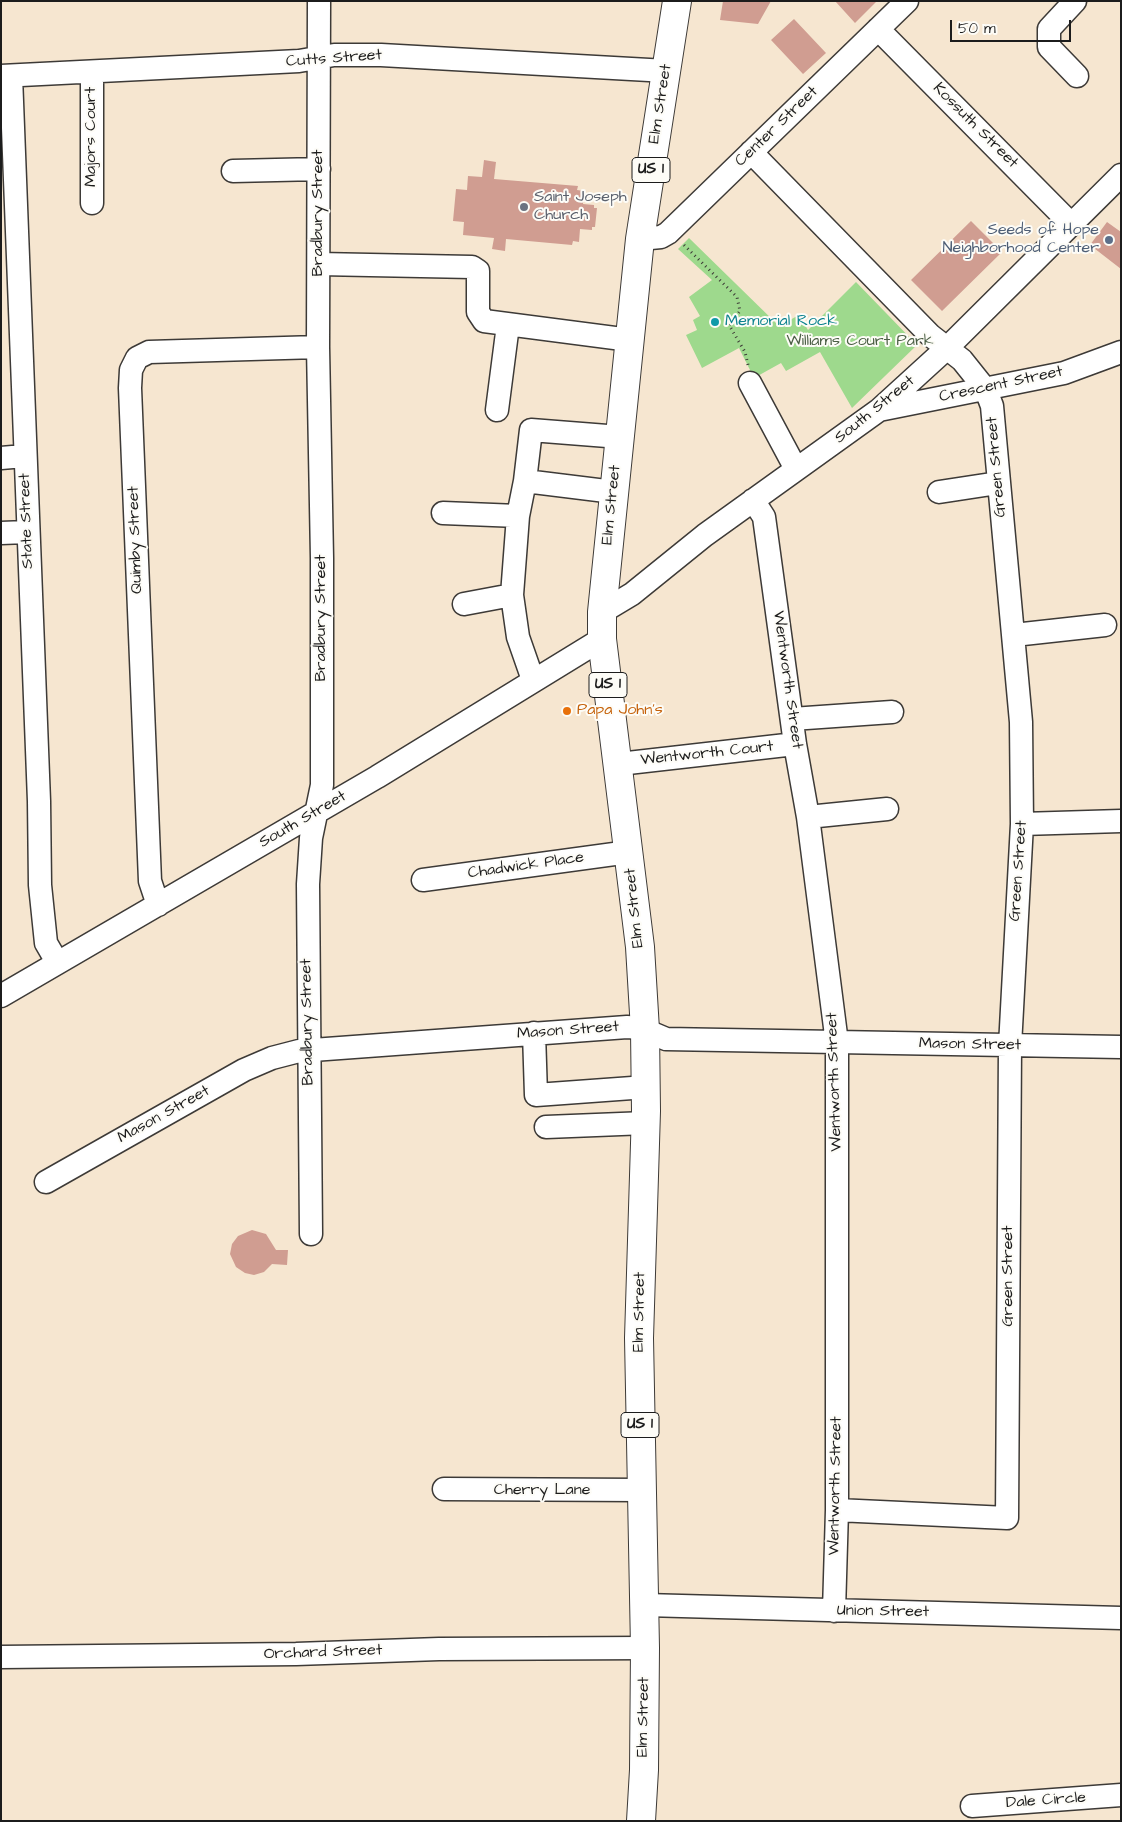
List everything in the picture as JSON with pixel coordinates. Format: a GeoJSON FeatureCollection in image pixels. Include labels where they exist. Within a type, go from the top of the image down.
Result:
{"type":"FeatureCollection","features":[{"type":"Feature","properties":{"kind":"main road","name":"Elm Street"},"geometry":{"type":"LineString","coordinates":[[640,1821],[644,1770],[645,1605],[639,1338],[646,1123],[645,1030],[640,947],[619,764],[602,639],[602,612],[640,238],[678,1]]}},
{"type":"Feature","properties":{"kind":"street","name":"Bradbury Street"},"geometry":{"type":"LineString","coordinates":[[311,1234],[310,1050],[307,945],[308,884],[311,838],[322,785],[322,558],[318,347],[319,1]]}},
{"type":"Feature","properties":{"kind":"street","name":"Center Street"},"geometry":{"type":"LineString","coordinates":[[640,238],[661,237],[668,233],[907,1]]}},
{"type":"Feature","properties":{"kind":"street"},"geometry":{"type":"LineString","coordinates":[[1075,1],[1049,29],[1049,46],[1077,76]]}},
{"type":"Feature","properties":{"kind":"street","name":"Kossuth Street"},"geometry":{"type":"LineString","coordinates":[[878,29],[1071,224]]}},
{"type":"Feature","properties":{"kind":"street","name":"Cutts Street"},"geometry":{"type":"LineString","coordinates":[[6,76],[299,61],[320,56],[381,55],[666,71]]}},
{"type":"Feature","properties":{"kind":"street","name":"Majors Court"},"geometry":{"type":"LineString","coordinates":[[92,72],[92,203]]}},
{"type":"Feature","properties":{"kind":"street","name":"State Street"},"geometry":{"type":"LineString","coordinates":[[6,76],[10,273],[24,456],[42,915],[46,943],[57,962]]}},
{"type":"Feature","properties":{"kind":"street","name":"Green Street"},"geometry":{"type":"LineString","coordinates":[[751,152],[930,335],[966,364],[986,390],[992,406],[1014,635],[1023,758],[1022,824],[1010,1046],[1007,1518],[837,1510]]}},
{"type":"Feature","properties":{"kind":"street"},"geometry":{"type":"LineString","coordinates":[[233,171],[320,169]]}},
{"type":"Feature","properties":{"kind":"street","name":"South Street"},"geometry":{"type":"LineString","coordinates":[[602,612],[632,594],[705,534],[879,410],[947,348],[1121,175]]}},
{"type":"Feature","properties":{"kind":"street"},"geometry":{"type":"LineString","coordinates":[[319,264],[472,266],[478,271],[478,312],[487,322],[630,340]]}},
{"type":"Feature","properties":{"kind":"street"},"geometry":{"type":"LineString","coordinates":[[497,410],[507,325]]}},
{"type":"Feature","properties":{"kind":"street","name":"Quimby Street"},"geometry":{"type":"LineString","coordinates":[[158,905],[150,881],[130,388],[131,370],[137,358],[149,352],[318,347]]}},
{"type":"Feature","properties":{"kind":"street","name":"Crescent Street"},"geometry":{"type":"LineString","coordinates":[[879,410],[986,390],[1064,372],[1121,352]]}},
{"type":"Feature","properties":{"kind":"street"},"geometry":{"type":"LineString","coordinates":[[750,383],[796,469]]}},
{"type":"Feature","properties":{"kind":"street"},"geometry":{"type":"LineString","coordinates":[[533,680],[518,637],[512,595],[518,516],[532,430],[620,437]]}},
{"type":"Feature","properties":{"kind":"street"},"geometry":{"type":"LineString","coordinates":[[1,458],[24,456]]}},
{"type":"Feature","properties":{"kind":"street"},"geometry":{"type":"LineString","coordinates":[[525,481],[614,492]]}},
{"type":"Feature","properties":{"kind":"street"},"geometry":{"type":"LineString","coordinates":[[939,492],[998,483]]}},
{"type":"Feature","properties":{"kind":"street","name":"Wentworth Street"},"geometry":{"type":"LineString","coordinates":[[753,500],[764,517],[795,744],[808,818],[836,1043],[837,1510],[834,1611]]}},
{"type":"Feature","properties":{"kind":"street"},"geometry":{"type":"LineString","coordinates":[[443,513],[518,516]]}},
{"type":"Feature","properties":{"kind":"street"},"geometry":{"type":"LineString","coordinates":[[1,532],[27,532]]}},
{"type":"Feature","properties":{"kind":"street"},"geometry":{"type":"LineString","coordinates":[[464,604],[512,595]]}},
{"type":"Feature","properties":{"kind":"street"},"geometry":{"type":"LineString","coordinates":[[1014,635],[1106,625]]}},
{"type":"Feature","properties":{"kind":"street","name":"South Street"},"geometry":{"type":"LineString","coordinates":[[1,996],[318,811],[602,639]]}},
{"type":"Feature","properties":{"kind":"street"},"geometry":{"type":"LineString","coordinates":[[792,719],[892,712]]}},
{"type":"Feature","properties":{"kind":"street","name":"Wentworth Court"},"geometry":{"type":"LineString","coordinates":[[619,764],[795,744]]}},
{"type":"Feature","properties":{"kind":"street"},"geometry":{"type":"LineString","coordinates":[[808,818],[887,809]]}},
{"type":"Feature","properties":{"kind":"street"},"geometry":{"type":"LineString","coordinates":[[1022,824],[1121,821]]}},
{"type":"Feature","properties":{"kind":"street","name":"Chadwick Place"},"geometry":{"type":"LineString","coordinates":[[423,880],[629,852]]}},
{"type":"Feature","properties":{"kind":"street","name":"Mason Street"},"geometry":{"type":"LineString","coordinates":[[46,1182],[249,1067],[279,1055],[310,1050],[627,1027],[645,1030],[666,1039],[1121,1047]]}},
{"type":"Feature","properties":{"kind":"street"},"geometry":{"type":"LineString","coordinates":[[534,1033],[536,1095],[646,1087]]}},
{"type":"Feature","properties":{"kind":"street"},"geometry":{"type":"LineString","coordinates":[[546,1127],[646,1123]]}},
{"type":"Feature","properties":{"kind":"street","name":"Cherry Lane"},"geometry":{"type":"LineString","coordinates":[[444,1490],[641,1490]]}},
{"type":"Feature","properties":{"kind":"street","name":"Union Street"},"geometry":{"type":"LineString","coordinates":[[645,1605],[1121,1618]]}},
{"type":"Feature","properties":{"kind":"street","name":"Orchard Street"},"geometry":{"type":"LineString","coordinates":[[1,1657],[296,1654],[439,1649],[645,1648]]}},
{"type":"Feature","properties":{"kind":"street","name":"Dale Circle"},"geometry":{"type":"LineString","coordinates":[[972,1806],[1121,1795]]}},
{"type":"Feature","properties":{"kind":"path"},"geometry":{"type":"LineString","coordinates":[[684,244],[737,297],[740,311],[729,325],[745,352],[750,383]]}},
{"type":"Feature","properties":{"kind":"green space","name":"Williams Court Park"},"geometry":{"type":"Polygon","coordinates":[[[689,238],[779,326],[799,315],[808,330],[856,282],[917,345],[852,408],[820,352],[786,371],[781,363],[754,378],[739,348],[702,368],[686,335],[697,330],[693,320],[700,316],[689,297],[712,280],[678,249],[689,238]]]}},
{"type":"Feature","properties":{"kind":"building"},"geometry":{"type":"Polygon","coordinates":[[[723,1],[771,1],[758,24],[720,20],[723,1]]]}},
{"type":"Feature","properties":{"kind":"building"},"geometry":{"type":"Polygon","coordinates":[[[835,1],[877,1],[855,23],[835,1]]]}},
{"type":"Feature","properties":{"kind":"building"},"geometry":{"type":"Polygon","coordinates":[[[794,19],[826,53],[803,74],[771,40],[794,19]]]}},
{"type":"Feature","properties":{"kind":"building","name":"Saint Joseph Church"},"geometry":{"type":"Polygon","coordinates":[[[484,160],[496,162],[494,179],[578,186],[577,190],[584,191],[583,204],[594,205],[594,208],[597,208],[595,227],[592,227],[592,230],[580,229],[579,242],[573,241],[572,245],[506,239],[505,251],[492,249],[494,238],[463,235],[464,222],[453,221],[456,189],[467,190],[468,176],[482,177],[484,160]]]}},
{"type":"Feature","properties":{"kind":"building"},"geometry":{"type":"Polygon","coordinates":[[[971,221],[1002,252],[942,311],[911,280],[971,221]]]}},
{"type":"Feature","properties":{"kind":"building"},"geometry":{"type":"Polygon","coordinates":[[[1107,222],[1121,232],[1121,269],[1090,245],[1107,222]]]}},
{"type":"Feature","properties":{"kind":"building"},"geometry":{"type":"Polygon","coordinates":[[[252,1230],[266,1234],[276,1250],[288,1250],[287,1265],[272,1264],[264,1272],[254,1275],[245,1273],[236,1267],[230,1254],[232,1244],[238,1236],[252,1230]]]}},
{"type":"Feature","properties":{"kind":"place","name":"Saint Joseph Church"},"geometry":{"type":"Point","coordinates":[524,207]}},
{"type":"Feature","properties":{"kind":"place","name":"Seeds of Hope Neighborhood Center"},"geometry":{"type":"Point","coordinates":[1109,240]}},
{"type":"Feature","properties":{"kind":"place","name":"Memorial Rock"},"geometry":{"type":"Point","coordinates":[715,322]}},
{"type":"Feature","properties":{"kind":"place","name":"Papa John's"},"geometry":{"type":"Point","coordinates":[567,711]}}]}
